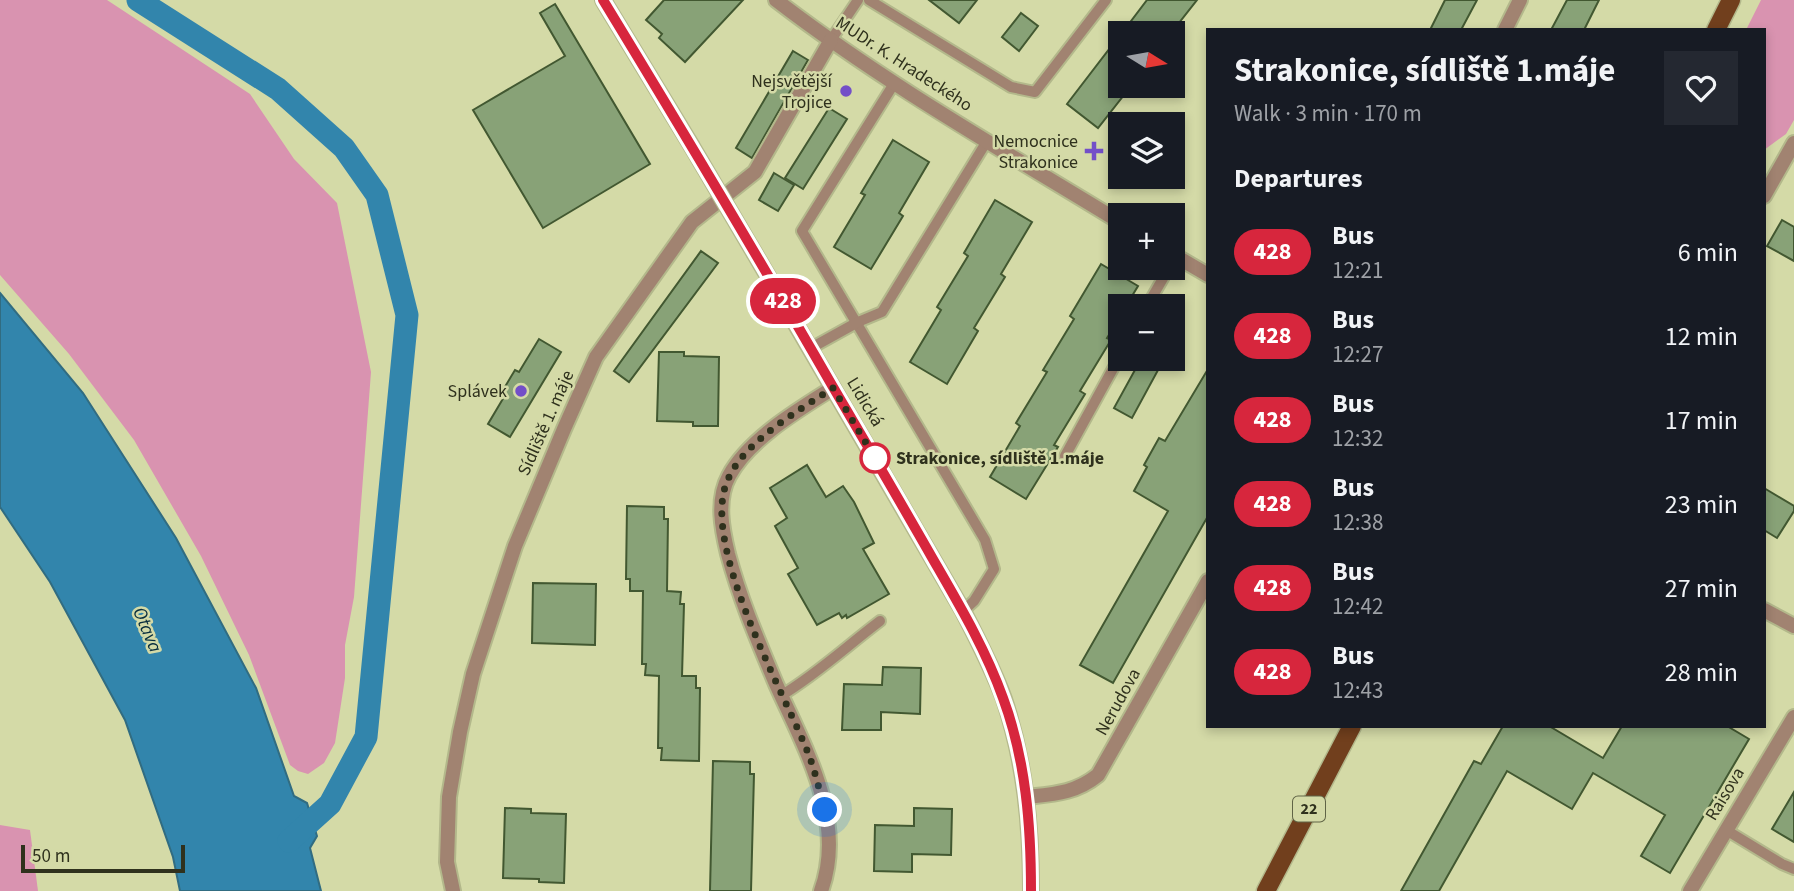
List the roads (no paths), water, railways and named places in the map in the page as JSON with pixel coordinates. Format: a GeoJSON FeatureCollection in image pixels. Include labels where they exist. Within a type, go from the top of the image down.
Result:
{"type":"FeatureCollection","features":[{"type":"Feature","properties":{"kind":"main road"},"geometry":{"type":"LineString","coordinates":[[1717,28],[1731,0]]}},
{"type":"Feature","properties":{"kind":"main road","name":"22"},"geometry":{"type":"LineString","coordinates":[[1266,891],[1351,728]]}},
{"type":"Feature","properties":{"kind":"street","name":"Lidická"},"geometry":{"type":"LineString","coordinates":[[603,0],[811,348],[963,611],[989,663],[1004,700],[1027,797],[1032,835],[1031,891]]}},
{"type":"Feature","properties":{"kind":"street","name":"MUDr. K. Hradeckého"},"geometry":{"type":"LineString","coordinates":[[776,0],[895,82],[1108,215]]}},
{"type":"Feature","properties":{"kind":"street"},"geometry":{"type":"LineString","coordinates":[[1505,28],[1520,0]]}},
{"type":"Feature","properties":{"kind":"street","name":"Sídliště 1. máje"},"geometry":{"type":"LineString","coordinates":[[453,891],[447,862],[449,797],[473,674],[515,546],[569,417],[596,357],[692,222],[755,172],[831,40]]}},
{"type":"Feature","properties":{"kind":"street"},"geometry":{"type":"LineString","coordinates":[[1766,192],[1794,143]]}},
{"type":"Feature","properties":{"kind":"street"},"geometry":{"type":"LineString","coordinates":[[1185,265],[1206,274]]}},
{"type":"Feature","properties":{"kind":"street"},"geometry":{"type":"LineString","coordinates":[[821,891],[830,846],[825,810],[811,761],[741,602],[725,542],[720,509],[728,478],[748,449],[833,388]]}},
{"type":"Feature","properties":{"kind":"street","name":"Nerudova"},"geometry":{"type":"LineString","coordinates":[[1027,797],[1069,792],[1086,785],[1098,775],[1206,585]]}},
{"type":"Feature","properties":{"kind":"street"},"geometry":{"type":"LineString","coordinates":[[1766,611],[1794,626]]}},
{"type":"Feature","properties":{"kind":"street","name":"Raisova"},"geometry":{"type":"LineString","coordinates":[[1690,891],[1794,717]]}},
{"type":"Feature","properties":{"kind":"lane"},"geometry":{"type":"LineString","coordinates":[[831,40],[858,0]]}},
{"type":"Feature","properties":{"kind":"lane"},"geometry":{"type":"LineString","coordinates":[[869,0],[1011,87],[1035,92],[1106,0]]}},
{"type":"Feature","properties":{"kind":"lane"},"geometry":{"type":"LineString","coordinates":[[895,82],[802,230],[985,540],[994,569],[974,601],[963,611]]}},
{"type":"Feature","properties":{"kind":"lane"},"geometry":{"type":"LineString","coordinates":[[811,348],[882,312],[987,141]]}},
{"type":"Feature","properties":{"kind":"lane"},"geometry":{"type":"LineString","coordinates":[[1065,456],[1112,371]]}},
{"type":"Feature","properties":{"kind":"lane"},"geometry":{"type":"LineString","coordinates":[[782,695],[810,678],[880,621]]}},
{"type":"Feature","properties":{"kind":"lane"},"geometry":{"type":"LineString","coordinates":[[1726,830],[1794,869]]}},
{"type":"Feature","properties":{"kind":"water","name":"Otava"},"geometry":{"type":"Polygon","coordinates":[[[0,293],[83,393],[176,538],[256,688],[294,796],[307,803],[317,836],[310,848],[321,891],[180,891],[173,857],[125,720],[50,582],[0,507],[0,293]]]}},
{"type":"Feature","properties":{"kind":"waterway"},"geometry":{"type":"LineString","coordinates":[[138,0],[278,89],[344,148],[377,195],[407,315],[366,737],[330,804],[289,841]]}},
{"type":"Feature","properties":{"kind":"place","name":"Nejsvětější Trojice"},"geometry":{"type":"Point","coordinates":[846,91]}},
{"type":"Feature","properties":{"kind":"place","name":"Nemocnice Strakonice"},"geometry":{"type":"Point","coordinates":[1094,151]}},
{"type":"Feature","properties":{"kind":"place","name":"Splávek"},"geometry":{"type":"Point","coordinates":[521,391]}},
{"type":"Feature","properties":{"kind":"place","name":"Strakonice, sídliště 1.máje"},"geometry":{"type":"Point","coordinates":[875,458]}}]}
